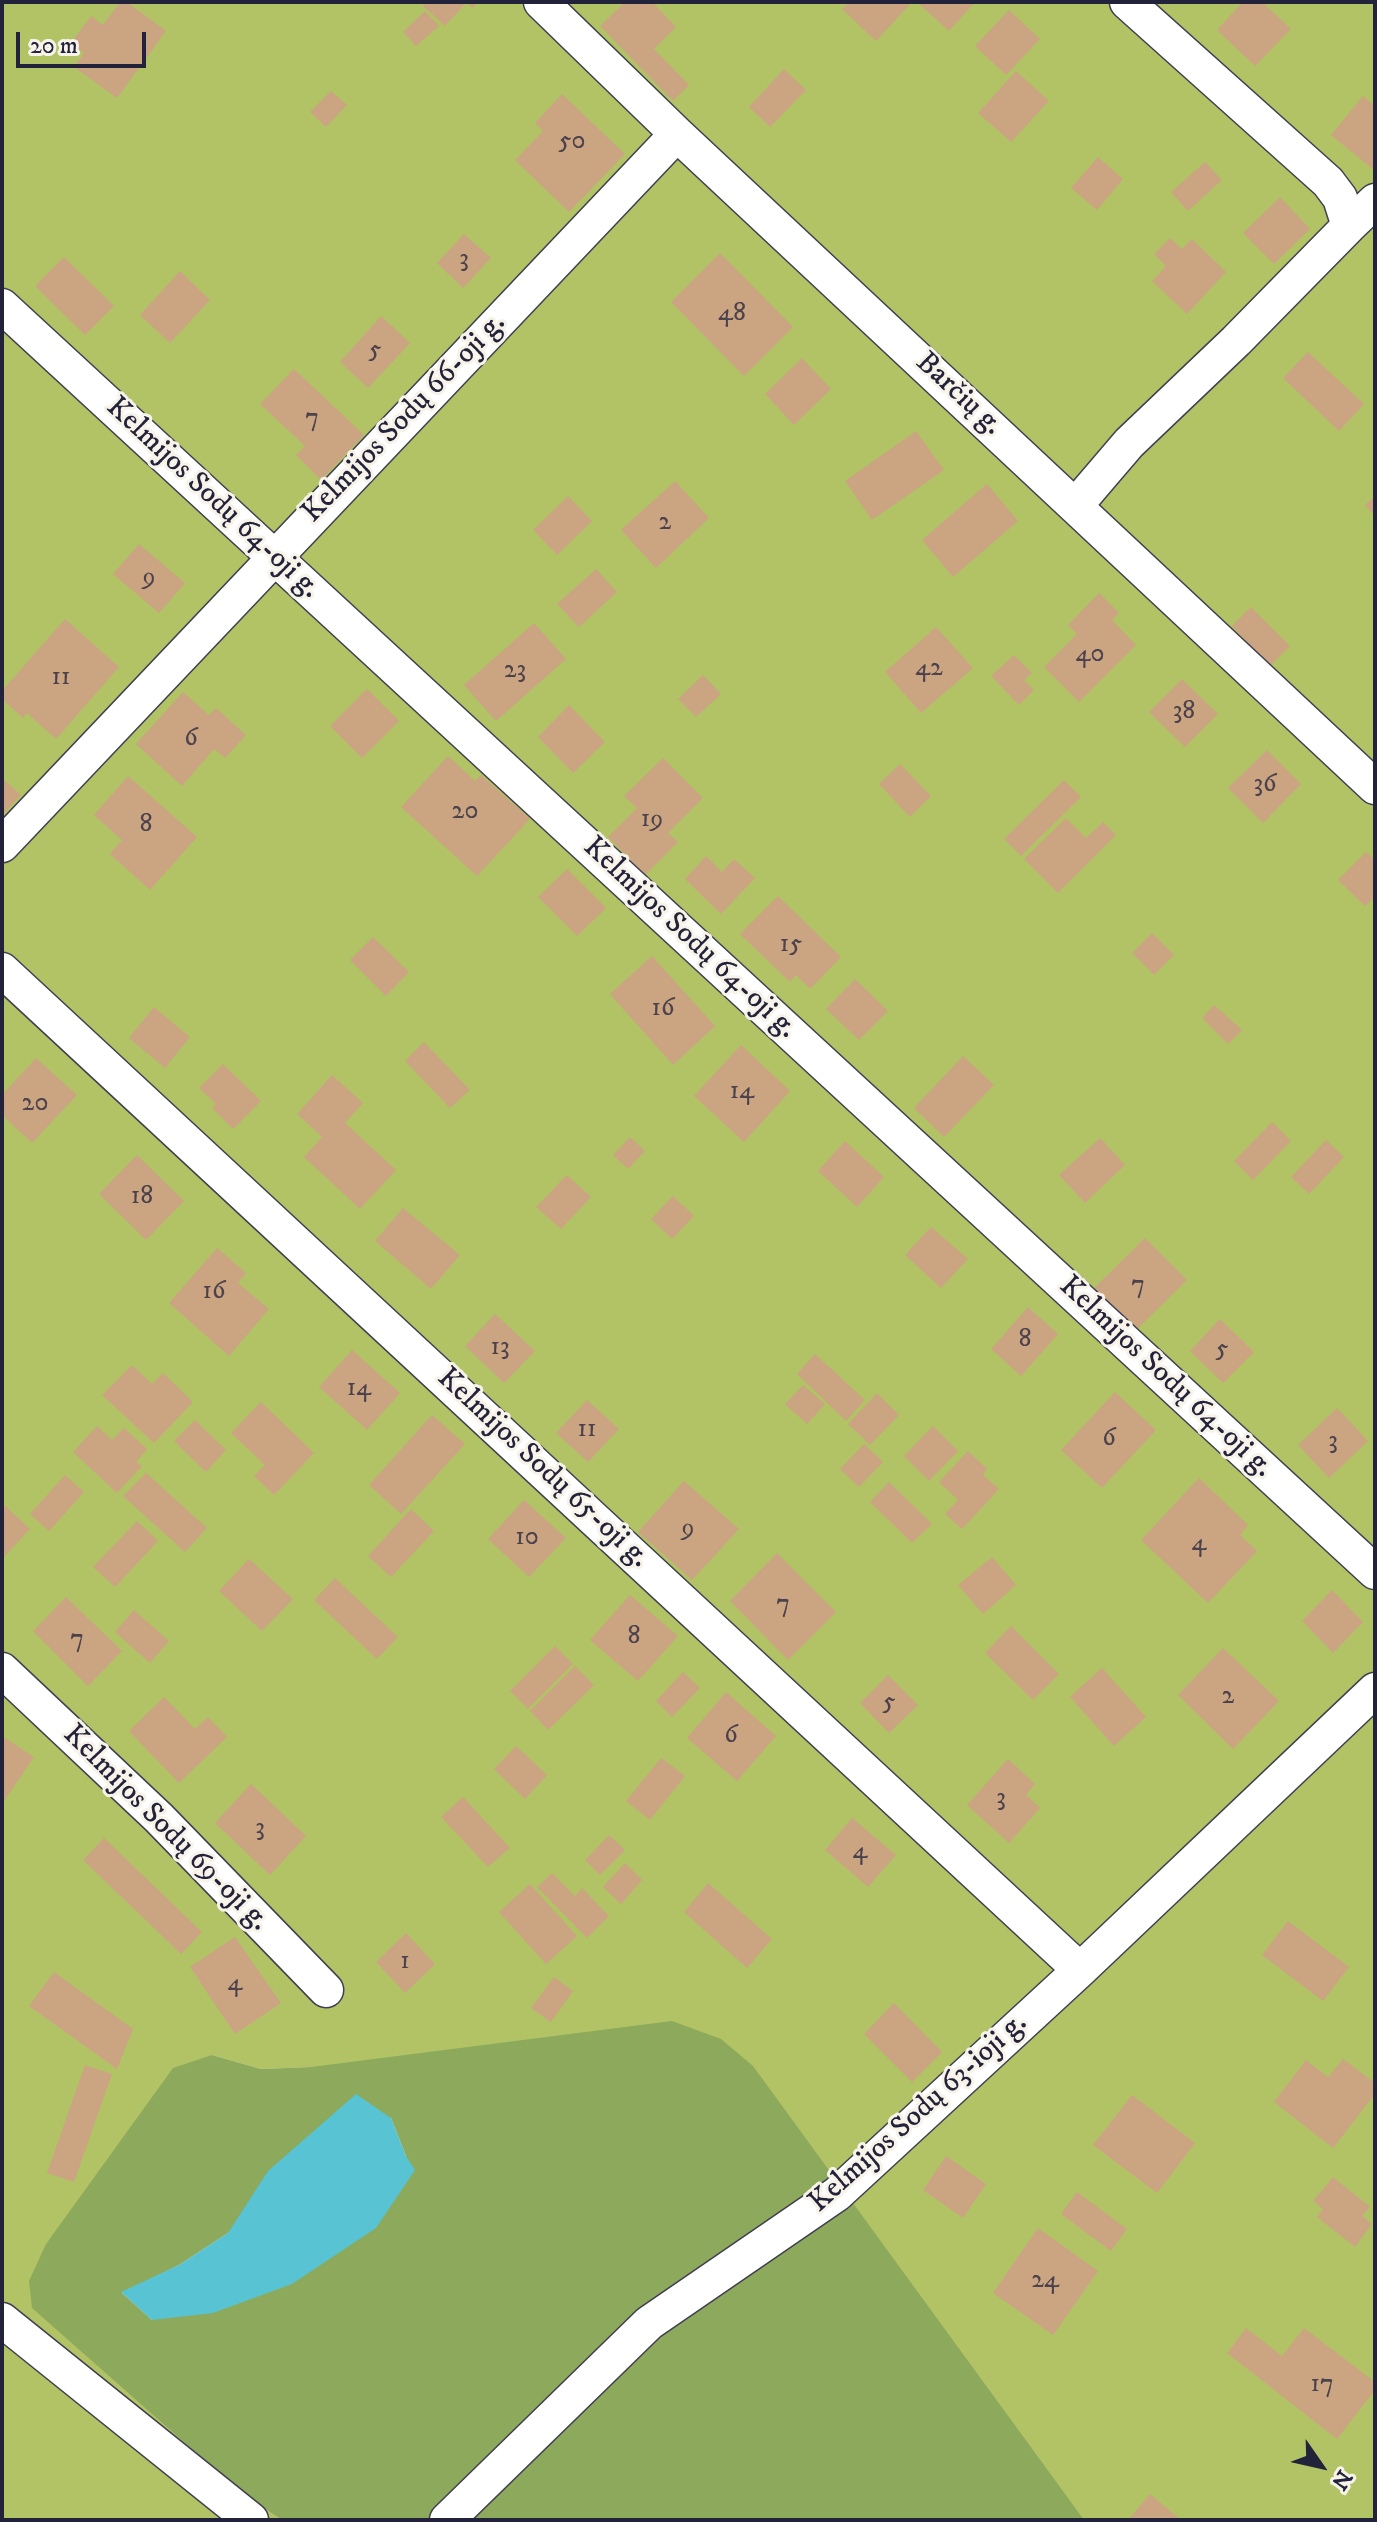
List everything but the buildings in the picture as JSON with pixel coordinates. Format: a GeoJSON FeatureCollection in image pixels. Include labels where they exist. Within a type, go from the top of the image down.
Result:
{"type":"FeatureCollection","features":[{"type":"Feature","properties":{"kind":"street","name":"Barčių g."},"geometry":{"type":"LineString","coordinates":[[541,2],[677,134],[1375,787]]}},
{"type":"Feature","properties":{"kind":"street"},"geometry":{"type":"LineString","coordinates":[[1127,2],[1328,182],[1340,198],[1349,226]]}},
{"type":"Feature","properties":{"kind":"street","name":"Kelmijos Sodų 66-oji g."},"geometry":{"type":"LineString","coordinates":[[2,845],[677,134]]}},
{"type":"Feature","properties":{"kind":"street"},"geometry":{"type":"LineString","coordinates":[[1076,505],[1129,443],[1375,201]]}},
{"type":"Feature","properties":{"kind":"street","name":"Kelmijos Sodų 64-oji g."},"geometry":{"type":"LineString","coordinates":[[2,306],[1375,1572]]}},
{"type":"Feature","properties":{"kind":"street","name":"Kelmijos Sodų 65-oji g."},"geometry":{"type":"LineString","coordinates":[[2,970],[1080,1970]]}},
{"type":"Feature","properties":{"kind":"street","name":"Kelmijos Sodų 69-oji g."},"geometry":{"type":"LineString","coordinates":[[2,1670],[159,1818],[326,1990]]}},
{"type":"Feature","properties":{"kind":"street","name":"Kelmijos Sodų 63-ioji g."},"geometry":{"type":"LineString","coordinates":[[447,2520],[649,2323],[837,2194],[1080,1970],[1375,1690]]}},
{"type":"Feature","properties":{"kind":"street"},"geometry":{"type":"LineString","coordinates":[[2,2320],[251,2520]]}},
{"type":"Feature","properties":{"kind":"green space"},"geometry":{"type":"Polygon","coordinates":[[[2,2],[1375,2],[1375,2520],[1084,2520],[311,2067],[261,2069],[212,2055],[46,2244],[245,2496],[282,2520],[2,2520],[2,2]]]}},
{"type":"Feature","properties":{"kind":"green space"},"geometry":{"type":"Polygon","coordinates":[[[672,2021],[721,2039],[753,2066],[1084,2520],[282,2520],[245,2496],[32,2308],[29,2281],[46,2244],[173,2068],[212,2055],[261,2069],[311,2067],[672,2021]],[[391,2118],[179,2265],[122,2293],[152,2320],[406,2156],[391,2118]]]}},
{"type":"Feature","properties":{"kind":"water"},"geometry":{"type":"Polygon","coordinates":[[[356,2094],[391,2118],[415,2170],[376,2228],[292,2284],[213,2313],[152,2320],[121,2292],[179,2265],[228,2233],[268,2171],[356,2094]]]}}]}
